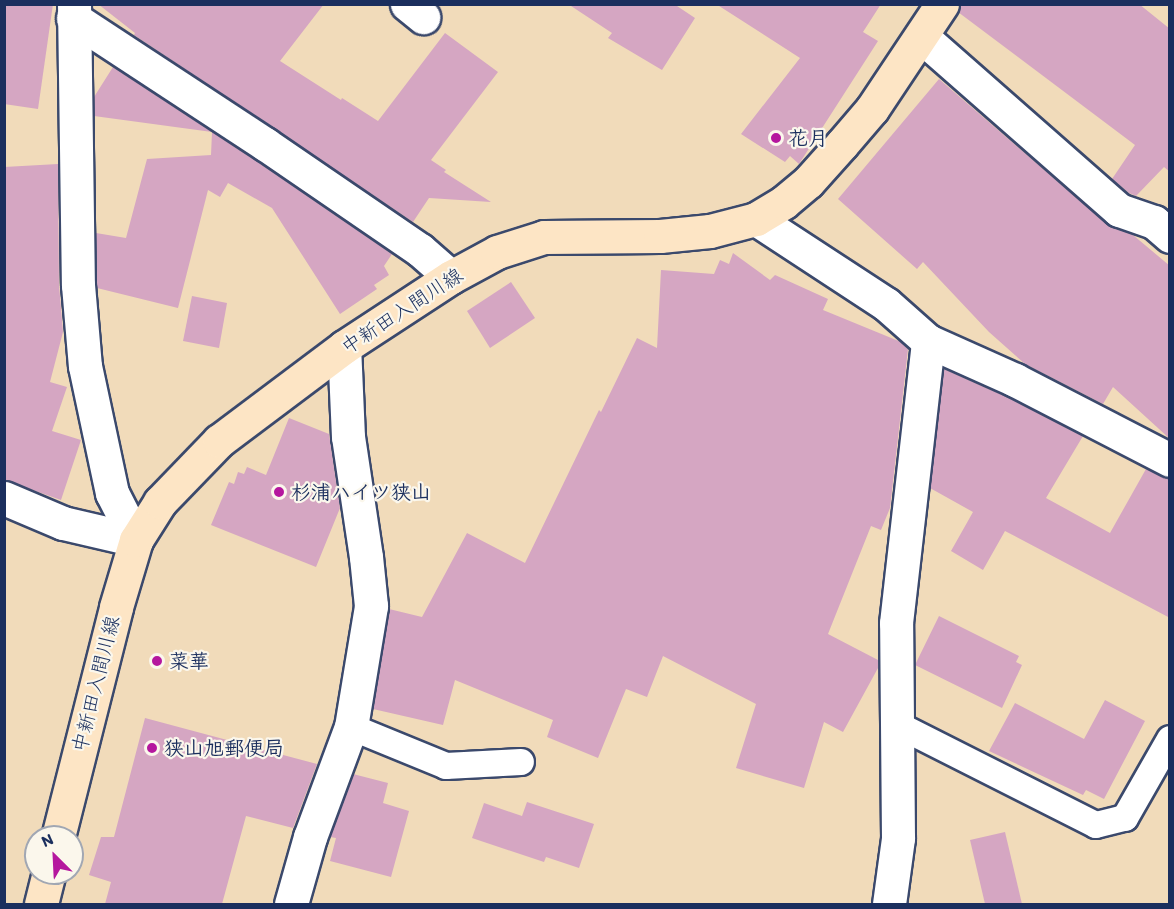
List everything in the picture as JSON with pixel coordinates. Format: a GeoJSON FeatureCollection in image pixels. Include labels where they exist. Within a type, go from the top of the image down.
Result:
{"type":"FeatureCollection","features":[{"type":"Feature","properties":{"kind":"main road","name":"中新田入間川線"},"geometry":{"type":"LineString","coordinates":[[61,825],[116,607],[136,540],[160,502],[219,441],[344,347],[451,277],[498,252],[544,237],[660,236],[710,231],[756,219],[808,182],[872,109],[942,4]]}},
{"type":"Feature","properties":{"kind":"main road"},"geometry":{"type":"LineString","coordinates":[[41,904],[46,885]]}},
{"type":"Feature","properties":{"kind":"street"},"geometry":{"type":"LineString","coordinates":[[74,11],[420,250],[451,277]]}},
{"type":"Feature","properties":{"kind":"street"},"geometry":{"type":"LineString","coordinates":[[74,11],[78,285],[85,366],[112,493],[136,540]]}},
{"type":"Feature","properties":{"kind":"street"},"geometry":{"type":"LineString","coordinates":[[922,37],[1119,210],[1154,222],[1170,236]]}},
{"type":"Feature","properties":{"kind":"street"},"geometry":{"type":"LineString","coordinates":[[756,219],[886,304],[928,341],[1015,380],[1170,460]]}},
{"type":"Feature","properties":{"kind":"street"},"geometry":{"type":"LineString","coordinates":[[889,904],[898,838],[896,623],[928,341]]}},
{"type":"Feature","properties":{"kind":"street"},"geometry":{"type":"LineString","coordinates":[[291,904],[310,837],[351,727],[371,606],[348,437],[344,347]]}},
{"type":"Feature","properties":{"kind":"street"},"geometry":{"type":"LineString","coordinates":[[4,498],[63,523],[136,540]]}},
{"type":"Feature","properties":{"kind":"lane"},"geometry":{"type":"LineString","coordinates":[[896,724],[1096,825],[1125,818],[1170,739]]}},
{"type":"Feature","properties":{"kind":"lane"},"geometry":{"type":"LineString","coordinates":[[351,727],[446,766],[521,762]]}},
{"type":"Feature","properties":{"kind":"building"},"geometry":{"type":"Polygon","coordinates":[[[4,4],[53,4],[38,109],[4,104],[4,4]]]}},
{"type":"Feature","properties":{"kind":"building"},"geometry":{"type":"Polygon","coordinates":[[[98,4],[324,4],[280,61],[378,121],[445,33],[498,72],[431,160],[446,170],[444,172],[491,202],[429,198],[413,222],[134,35],[135,33],[98,4]]]}},
{"type":"Feature","properties":{"kind":"building"},"geometry":{"type":"Polygon","coordinates":[[[568,4],[674,4],[695,18],[662,70],[608,38],[612,33],[568,4]]]}},
{"type":"Feature","properties":{"kind":"building"},"geometry":{"type":"Polygon","coordinates":[[[716,4],[881,4],[863,32],[878,41],[799,164],[790,156],[785,162],[741,134],[800,58],[716,4]]]}},
{"type":"Feature","properties":{"kind":"building"},"geometry":{"type":"Polygon","coordinates":[[[961,4],[1139,4],[1170,29],[1170,172],[1164,167],[1136,196],[1129,193],[1112,179],[1135,145],[958,12],[961,4]]]}},
{"type":"Feature","properties":{"kind":"building"},"geometry":{"type":"Polygon","coordinates":[[[113,67],[255,160],[392,254],[384,266],[389,275],[374,285],[377,289],[340,314],[272,208],[228,183],[220,197],[208,190],[178,308],[97,288],[96,233],[126,238],[147,159],[211,155],[212,132],[94,116],[94,97],[113,67]]]}},
{"type":"Feature","properties":{"kind":"building"},"geometry":{"type":"Polygon","coordinates":[[[939,79],[1107,224],[1133,235],[1170,266],[1170,439],[1113,387],[1103,404],[1025,364],[989,332],[923,262],[917,269],[838,199],[939,79]]]}},
{"type":"Feature","properties":{"kind":"building"},"geometry":{"type":"Polygon","coordinates":[[[58,164],[59,285],[63,332],[50,382],[67,387],[52,431],[81,440],[61,500],[4,480],[4,167],[58,164]]]}},
{"type":"Feature","properties":{"kind":"building"},"geometry":{"type":"Polygon","coordinates":[[[733,253],[770,280],[775,275],[828,299],[823,310],[901,342],[908,349],[890,508],[881,530],[871,526],[828,634],[878,660],[878,668],[843,732],[824,722],[804,788],[736,768],[756,704],[663,656],[647,697],[626,689],[598,758],[547,737],[553,720],[455,680],[443,725],[373,709],[389,609],[422,617],[467,533],[525,563],[599,410],[601,412],[637,338],[657,348],[661,270],[714,274],[720,260],[729,264],[733,253]]]}},
{"type":"Feature","properties":{"kind":"building"},"geometry":{"type":"Polygon","coordinates":[[[511,282],[535,318],[490,348],[467,311],[511,282]]]}},
{"type":"Feature","properties":{"kind":"building"},"geometry":{"type":"Polygon","coordinates":[[[192,296],[227,303],[219,348],[183,341],[192,296]]]}},
{"type":"Feature","properties":{"kind":"building"},"geometry":{"type":"Polygon","coordinates":[[[944,369],[1007,397],[1083,436],[1046,498],[1110,533],[1146,469],[1170,478],[1170,618],[1005,531],[983,570],[951,551],[973,512],[930,488],[944,369]]]}},
{"type":"Feature","properties":{"kind":"building","name":"杉浦ハイツ狭山"},"geometry":{"type":"Polygon","coordinates":[[[289,418],[329,434],[340,508],[316,567],[211,525],[229,482],[234,484],[238,472],[244,474],[247,467],[266,475],[289,418]]]}},
{"type":"Feature","properties":{"kind":"building"},"geometry":{"type":"Polygon","coordinates":[[[939,616],[1019,656],[1016,662],[1022,665],[1002,708],[915,665],[939,616]]]}},
{"type":"Feature","properties":{"kind":"building"},"geometry":{"type":"Polygon","coordinates":[[[1105,700],[1145,721],[1104,799],[1086,790],[1083,795],[989,751],[1015,703],[1084,739],[1105,700]]]}},
{"type":"Feature","properties":{"kind":"building"},"geometry":{"type":"Polygon","coordinates":[[[145,718],[317,764],[293,828],[246,816],[222,904],[105,904],[111,882],[89,875],[101,837],[114,837],[145,718]]]}},
{"type":"Feature","properties":{"kind":"building"},"geometry":{"type":"Polygon","coordinates":[[[353,774],[388,783],[383,803],[409,811],[391,877],[330,861],[336,838],[330,837],[353,774]]]}},
{"type":"Feature","properties":{"kind":"building"},"geometry":{"type":"Polygon","coordinates":[[[527,802],[594,824],[579,868],[546,857],[544,862],[472,838],[484,803],[522,816],[527,802]]]}},
{"type":"Feature","properties":{"kind":"building"},"geometry":{"type":"Polygon","coordinates":[[[1005,832],[1022,904],[985,904],[970,840],[1005,832]]]}},
{"type":"Feature","properties":{"kind":"place","name":"花月"},"geometry":{"type":"Point","coordinates":[776,138]}},
{"type":"Feature","properties":{"kind":"place","name":"杉浦ハイツ狭山"},"geometry":{"type":"Point","coordinates":[279,492]}},
{"type":"Feature","properties":{"kind":"place","name":"菜華"},"geometry":{"type":"Point","coordinates":[157,661]}},
{"type":"Feature","properties":{"kind":"place","name":"狭山旭郵便局"},"geometry":{"type":"Point","coordinates":[152,748]}}]}
